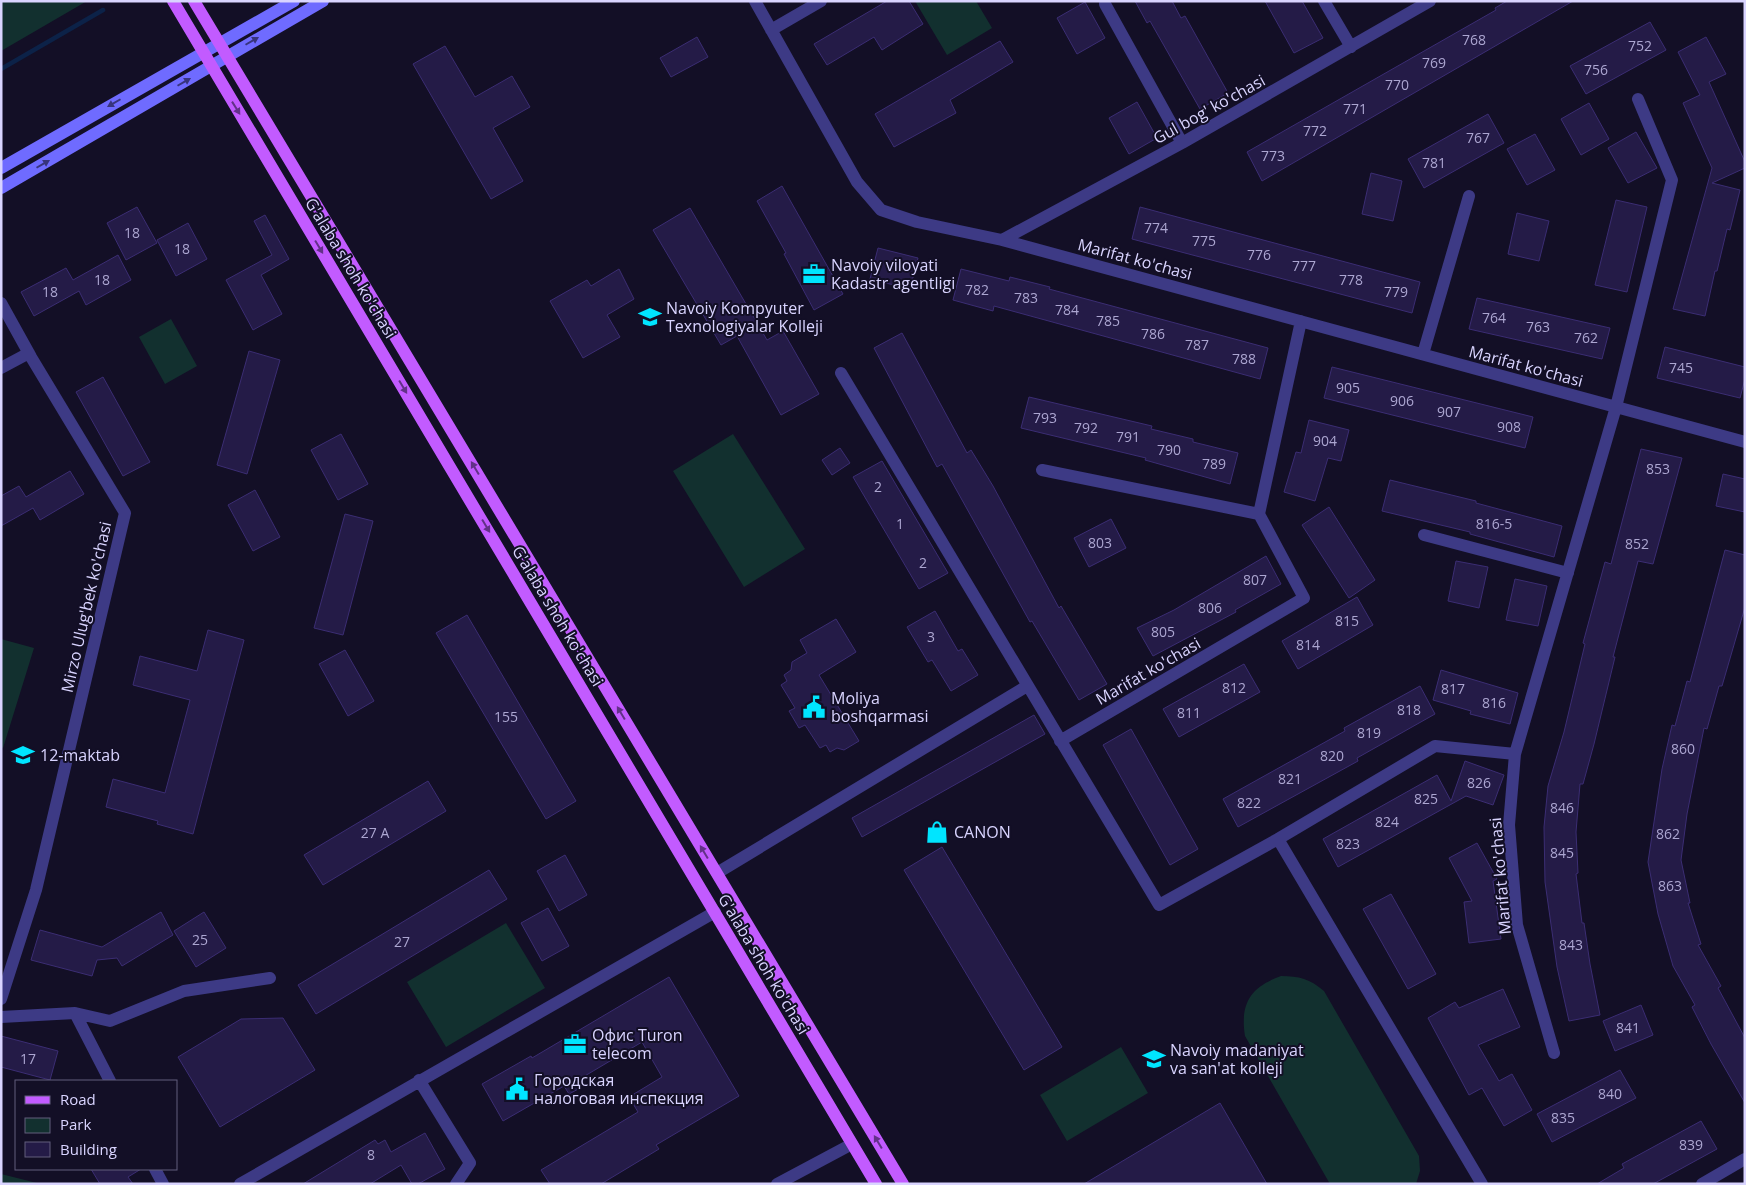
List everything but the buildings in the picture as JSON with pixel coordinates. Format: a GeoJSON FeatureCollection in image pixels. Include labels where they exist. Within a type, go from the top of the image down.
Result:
{"type":"FeatureCollection","features":[{"type":"Feature","properties":{"kind":"main road","name":"G'alaba shoh ko'chasi"},"geometry":{"type":"LineString","coordinates":[[173,1],[202,53],[876,1184]]}},
{"type":"Feature","properties":{"kind":"main road","name":"G'alaba shoh ko'chasi"},"geometry":{"type":"LineString","coordinates":[[194,1],[903,1184]]}},
{"type":"Feature","properties":{"kind":"main road"},"geometry":{"type":"LineString","coordinates":[[1,168],[294,1]]}},
{"type":"Feature","properties":{"kind":"main road"},"geometry":{"type":"LineString","coordinates":[[1,188],[323,1]]}},
{"type":"Feature","properties":{"kind":"street","name":"Marifat ko'chasi"},"geometry":{"type":"LineString","coordinates":[[755,1],[857,182],[881,210],[917,222],[1002,240],[1745,442]]}},
{"type":"Feature","properties":{"kind":"street"},"geometry":{"type":"LineString","coordinates":[[771,30],[821,1]]}},
{"type":"Feature","properties":{"kind":"street"},"geometry":{"type":"LineString","coordinates":[[1324,1],[1352,47]]}},
{"type":"Feature","properties":{"kind":"street","name":"Gul bog' ko'chasi"},"geometry":{"type":"LineString","coordinates":[[1002,240],[1182,143],[1430,1]]}},
{"type":"Feature","properties":{"kind":"street"},"geometry":{"type":"LineString","coordinates":[[1105,4],[1182,143]]}},
{"type":"Feature","properties":{"kind":"street","name":"Marifat ko'chasi"},"geometry":{"type":"LineString","coordinates":[[1554,1053],[1518,925],[1509,825],[1515,754],[1616,407],[1672,180],[1638,100]]}},
{"type":"Feature","properties":{"kind":"street"},"geometry":{"type":"LineString","coordinates":[[1423,354],[1469,196]]}},
{"type":"Feature","properties":{"kind":"street","name":"Mirzo Ulug'bek ko'chasi"},"geometry":{"type":"LineString","coordinates":[[1,303],[125,513],[36,890],[1,999]]}},
{"type":"Feature","properties":{"kind":"street"},"geometry":{"type":"LineString","coordinates":[[1042,470],[1259,514],[1301,321]]}},
{"type":"Feature","properties":{"kind":"street"},"geometry":{"type":"LineString","coordinates":[[1,368],[29,353]]}},
{"type":"Feature","properties":{"kind":"street"},"geometry":{"type":"LineString","coordinates":[[841,373],[1159,904],[1278,839],[1435,746],[1515,754]]}},
{"type":"Feature","properties":{"kind":"street","name":"Marifat ko'chasi"},"geometry":{"type":"LineString","coordinates":[[1060,741],[1304,598],[1259,514]]}},
{"type":"Feature","properties":{"kind":"street"},"geometry":{"type":"LineString","coordinates":[[1424,535],[1568,572]]}},
{"type":"Feature","properties":{"kind":"street"},"geometry":{"type":"LineString","coordinates":[[717,873],[1027,686]]}},
{"type":"Feature","properties":{"kind":"street"},"geometry":{"type":"LineString","coordinates":[[1278,839],[1482,1184]]}},
{"type":"Feature","properties":{"kind":"street"},"geometry":{"type":"LineString","coordinates":[[240,1184],[715,912]]}},
{"type":"Feature","properties":{"kind":"street"},"geometry":{"type":"LineString","coordinates":[[1,1017],[75,1014],[110,1021],[184,991],[270,978]]}},
{"type":"Feature","properties":{"kind":"street"},"geometry":{"type":"LineString","coordinates":[[75,1014],[109,1080]]}},
{"type":"Feature","properties":{"kind":"street"},"geometry":{"type":"LineString","coordinates":[[419,1080],[470,1163],[456,1184]]}},
{"type":"Feature","properties":{"kind":"street"},"geometry":{"type":"LineString","coordinates":[[777,1184],[852,1144]]}},
{"type":"Feature","properties":{"kind":"street"},"geometry":{"type":"LineString","coordinates":[[1702,1184],[1745,1159]]}},
{"type":"Feature","properties":{"kind":"street"},"geometry":{"type":"LineString","coordinates":[[156,1170],[163,1184]]}},
{"type":"Feature","properties":{"kind":"green space"},"geometry":{"type":"Polygon","coordinates":[[[1,1],[87,1],[1,51],[1,1]]]}},
{"type":"Feature","properties":{"kind":"green space"},"geometry":{"type":"Polygon","coordinates":[[[915,1],[976,1],[992,28],[947,55],[915,1]]]}},
{"type":"Feature","properties":{"kind":"green space"},"geometry":{"type":"Polygon","coordinates":[[[171,319],[197,366],[165,384],[139,337],[171,319]]]}},
{"type":"Feature","properties":{"kind":"green space"},"geometry":{"type":"Polygon","coordinates":[[[733,434],[805,549],[744,587],[673,471],[733,434]]]}},
{"type":"Feature","properties":{"kind":"green space"},"geometry":{"type":"Polygon","coordinates":[[[1,639],[34,648],[3,748],[1,747],[1,639]]]}},
{"type":"Feature","properties":{"kind":"green space"},"geometry":{"type":"Polygon","coordinates":[[[506,923],[545,988],[446,1047],[407,982],[506,923]]]}},
{"type":"Feature","properties":{"kind":"green space"},"geometry":{"type":"Polygon","coordinates":[[[1281,976],[1304,979],[1324,991],[1419,1156],[1420,1171],[1416,1184],[1330,1184],[1245,1036],[1244,1015],[1250,998],[1255,991],[1270,980],[1281,976]]]}},
{"type":"Feature","properties":{"kind":"green space"},"geometry":{"type":"Polygon","coordinates":[[[1121,1047],[1148,1093],[1067,1141],[1040,1095],[1121,1047]]]}},
{"type":"Feature","properties":{"kind":"green space"},"geometry":{"type":"Polygon","coordinates":[[[1,1174],[37,1183],[37,1184],[1,1184],[1,1174]]]}},
{"type":"Feature","properties":{"kind":"waterway"},"geometry":{"type":"LineString","coordinates":[[1,69],[103,10]]}},
{"type":"Feature","properties":{"kind":"place","name":"Navoiy viloyati Kadastr agentligi"},"geometry":{"type":"Point","coordinates":[814,274]}},
{"type":"Feature","properties":{"kind":"place","name":"Navoiy Kompyuter Texnologiyalar Kolleji"},"geometry":{"type":"Point","coordinates":[650,317]}},
{"type":"Feature","properties":{"kind":"place","name":"Moliya boshqarmasi"},"geometry":{"type":"Point","coordinates":[814,707]}},
{"type":"Feature","properties":{"kind":"place","name":"12-maktab"},"geometry":{"type":"Point","coordinates":[23,755]}},
{"type":"Feature","properties":{"kind":"place","name":"CANON"},"geometry":{"type":"Point","coordinates":[937,832]}},
{"type":"Feature","properties":{"kind":"place","name":"Офис Turon telecom"},"geometry":{"type":"Point","coordinates":[575,1044]}},
{"type":"Feature","properties":{"kind":"place","name":"Navoiy madaniyat va san'at kolleji"},"geometry":{"type":"Point","coordinates":[1154,1059]}},
{"type":"Feature","properties":{"kind":"place","name":"Городская налоговая инспекция"},"geometry":{"type":"Point","coordinates":[517,1089]}}]}
